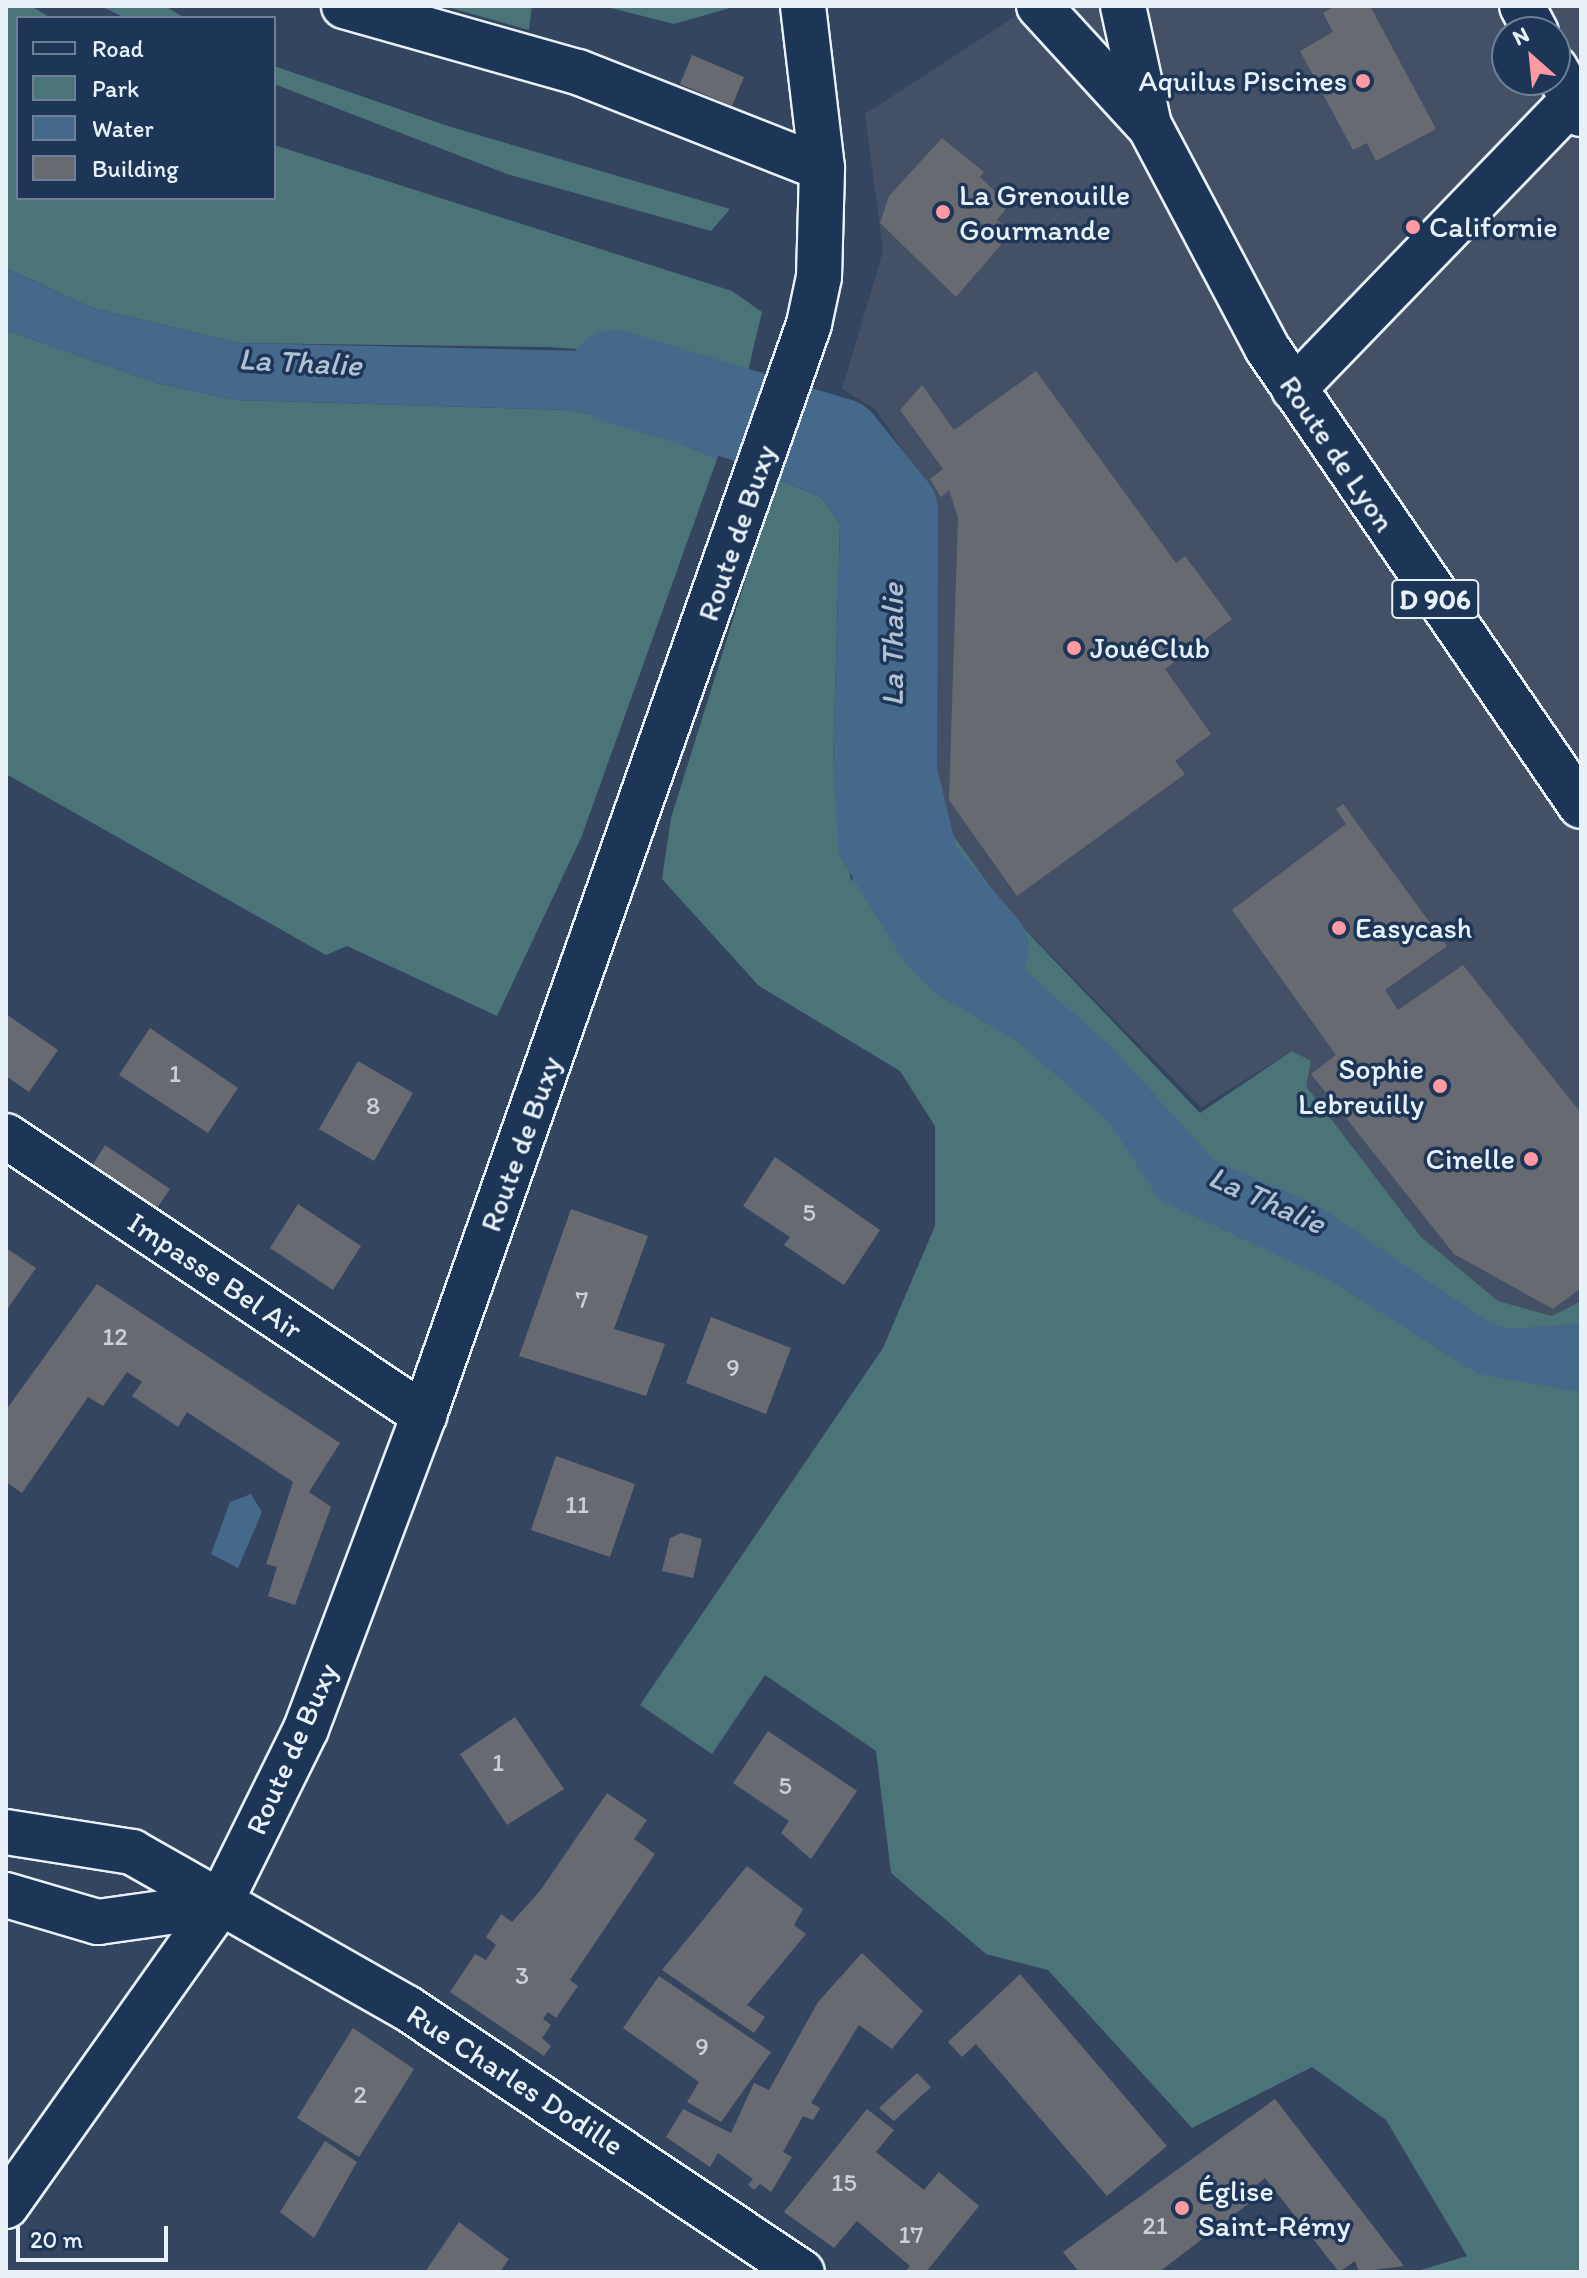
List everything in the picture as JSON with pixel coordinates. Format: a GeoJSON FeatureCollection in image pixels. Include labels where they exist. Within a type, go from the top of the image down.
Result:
{"type":"FeatureCollection","features":[{"type":"Feature","properties":{"kind":"main road"},"geometry":{"type":"LineString","coordinates":[[344,6],[578,72],[822,168]]}},
{"type":"Feature","properties":{"kind":"main road","name":"Route de Buxy"},"geometry":{"type":"LineString","coordinates":[[6,2206],[219,1905],[306,1729],[424,1415],[699,646],[809,324],[819,277],[822,168],[803,6]]}},
{"type":"Feature","properties":{"kind":"main road","name":"Route de Lyon"},"geometry":{"type":"LineString","coordinates":[[1039,6],[1149,125],[1294,389],[1581,806]]}},
{"type":"Feature","properties":{"kind":"main road","name":"Route de Lyon"},"geometry":{"type":"LineString","coordinates":[[1123,6],[1149,125]]}},
{"type":"Feature","properties":{"kind":"main road"},"geometry":{"type":"LineString","coordinates":[[1294,389],[1560,96]]}},
{"type":"Feature","properties":{"kind":"main road","name":"Impasse Bel Air"},"geometry":{"type":"LineString","coordinates":[[6,1136],[424,1415]]}},
{"type":"Feature","properties":{"kind":"main road","name":"Rue Charles Dodille"},"geometry":{"type":"LineString","coordinates":[[6,1832],[132,1852],[219,1905],[407,2008],[802,2272]]}},
{"type":"Feature","properties":{"kind":"main road"},"geometry":{"type":"LineString","coordinates":[[6,1895],[98,1922],[219,1905]]}},
{"type":"Feature","properties":{"kind":"shaded area"},"geometry":{"type":"Polygon","coordinates":[[[1031,6],[1581,6],[1581,1301],[1552,1316],[1498,1301],[1421,1237],[1306,1086],[1292,1051],[1201,1107],[1011,915],[928,801],[927,510],[911,462],[875,409],[842,389],[883,251],[865,114],[1031,6]]]}},
{"type":"Feature","properties":{"kind":"green space"},"geometry":{"type":"Polygon","coordinates":[[[6,6],[31,6],[48,16],[16,16],[16,200],[276,200],[276,146],[732,291],[762,312],[748,371],[700,357],[547,347],[239,343],[92,308],[6,268],[6,6]]]}},
{"type":"Feature","properties":{"kind":"green space"},"geometry":{"type":"Polygon","coordinates":[[[101,6],[165,6],[182,16],[121,16],[101,6]]]}},
{"type":"Feature","properties":{"kind":"green space"},"geometry":{"type":"Polygon","coordinates":[[[444,6],[532,6],[529,30],[444,6]]]}},
{"type":"Feature","properties":{"kind":"green space"},"geometry":{"type":"Polygon","coordinates":[[[603,6],[737,6],[674,24],[603,6]]]}},
{"type":"Feature","properties":{"kind":"green space"},"geometry":{"type":"Polygon","coordinates":[[[276,67],[448,126],[730,209],[711,231],[507,174],[276,85],[276,67]]]}},
{"type":"Feature","properties":{"kind":"green space"},"geometry":{"type":"Polygon","coordinates":[[[6,330],[157,383],[235,400],[570,410],[637,425],[717,459],[581,838],[497,1016],[347,946],[326,955],[6,774],[6,330]]]}},
{"type":"Feature","properties":{"kind":"green space"},"geometry":{"type":"Polygon","coordinates":[[[777,479],[821,497],[840,525],[833,765],[851,881],[928,801],[1011,915],[1200,1113],[1292,1051],[1311,1061],[1306,1086],[1421,1237],[1498,1301],[1552,1316],[1581,1301],[1581,2272],[1414,2272],[1467,2256],[1386,2120],[1312,2067],[1192,2128],[1048,1970],[986,1954],[891,1873],[876,1751],[765,1675],[712,1754],[640,1705],[883,1348],[935,1226],[935,1126],[900,1071],[759,986],[662,879],[671,818],[777,479]]]}},
{"type":"Feature","properties":{"kind":"water"},"geometry":{"type":"Polygon","coordinates":[[[6,268],[92,308],[239,343],[674,353],[748,371],[717,459],[637,425],[570,410],[235,400],[157,383],[6,330],[6,268]]]}},
{"type":"Feature","properties":{"kind":"water"},"geometry":{"type":"Polygon","coordinates":[[[801,411],[865,438],[882,461],[893,533],[894,807],[938,892],[1112,1048],[1215,1161],[1317,1205],[1488,1322],[1512,1329],[1581,1323],[1581,1392],[1478,1374],[1328,1279],[1160,1200],[1108,1121],[1018,1042],[933,992],[905,963],[839,855],[833,765],[840,525],[821,497],[777,479],[801,411]]]}},
{"type":"Feature","properties":{"kind":"water"},"geometry":{"type":"Polygon","coordinates":[[[251,1494],[262,1512],[238,1568],[211,1554],[230,1502],[251,1494]]]}},
{"type":"Feature","properties":{"kind":"building","name":"Aquilus Piscines"},"geometry":{"type":"Polygon","coordinates":[[[1335,6],[1370,6],[1436,129],[1376,161],[1367,143],[1353,150],[1300,51],[1333,32],[1323,13],[1335,6]]]}},
{"type":"Feature","properties":{"kind":"building"},"geometry":{"type":"Polygon","coordinates":[[[692,55],[744,77],[732,106],[680,84],[692,55]]]}},
{"type":"Feature","properties":{"kind":"building","name":"La Grenouille Gourmande"},"geometry":{"type":"Polygon","coordinates":[[[942,138],[984,172],[980,177],[1009,205],[997,220],[1011,233],[956,297],[880,223],[889,196],[942,138]]]}},
{"type":"Feature","properties":{"kind":"building","name":"JouéClub"},"geometry":{"type":"Polygon","coordinates":[[[1036,371],[1176,563],[1185,556],[1232,619],[1165,669],[1211,734],[1175,761],[1185,774],[1017,896],[949,800],[958,517],[949,490],[941,497],[930,479],[943,469],[900,410],[922,385],[954,430],[1036,371]]]}},
{"type":"Feature","properties":{"kind":"building"},"geometry":{"type":"Polygon","coordinates":[[[1343,804],[1447,946],[1385,990],[1398,1010],[1463,965],[1581,1113],[1581,1288],[1553,1309],[1454,1254],[1311,1074],[1336,1055],[1232,910],[1346,824],[1336,809],[1343,804]]]}},
{"type":"Feature","properties":{"kind":"building"},"geometry":{"type":"Polygon","coordinates":[[[6,1014],[58,1050],[29,1092],[6,1076],[6,1014]]]}},
{"type":"Feature","properties":{"kind":"building"},"geometry":{"type":"Polygon","coordinates":[[[150,1028],[238,1088],[208,1133],[119,1075],[150,1028]]]}},
{"type":"Feature","properties":{"kind":"building"},"geometry":{"type":"Polygon","coordinates":[[[358,1061],[413,1093],[374,1161],[319,1129],[358,1061]]]}},
{"type":"Feature","properties":{"kind":"building"},"geometry":{"type":"Polygon","coordinates":[[[105,1145],[170,1189],[157,1208],[92,1166],[105,1145]]]}},
{"type":"Feature","properties":{"kind":"building"},"geometry":{"type":"Polygon","coordinates":[[[775,1157],[880,1230],[844,1285],[784,1245],[790,1237],[743,1206],[775,1157]]]}},
{"type":"Feature","properties":{"kind":"building"},"geometry":{"type":"Polygon","coordinates":[[[298,1204],[361,1246],[333,1290],[270,1248],[298,1204]]]}},
{"type":"Feature","properties":{"kind":"building"},"geometry":{"type":"Polygon","coordinates":[[[571,1209],[648,1236],[614,1329],[665,1344],[646,1396],[519,1356],[571,1209]]]}},
{"type":"Feature","properties":{"kind":"building"},"geometry":{"type":"Polygon","coordinates":[[[6,1248],[36,1268],[6,1311],[6,1248]]]}},
{"type":"Feature","properties":{"kind":"building"},"geometry":{"type":"Polygon","coordinates":[[[97,1284],[340,1443],[309,1492],[331,1507],[295,1605],[268,1596],[277,1567],[266,1564],[293,1482],[187,1412],[178,1427],[132,1396],[142,1382],[127,1372],[103,1406],[88,1397],[22,1493],[6,1482],[6,1410],[97,1284]]]}},
{"type":"Feature","properties":{"kind":"building"},"geometry":{"type":"Polygon","coordinates":[[[711,1317],[791,1348],[766,1414],[686,1383],[711,1317]]]}},
{"type":"Feature","properties":{"kind":"building"},"geometry":{"type":"Polygon","coordinates":[[[556,1456],[635,1484],[610,1557],[531,1530],[556,1456]]]}},
{"type":"Feature","properties":{"kind":"building"},"geometry":{"type":"Polygon","coordinates":[[[681,1533],[702,1539],[693,1578],[662,1571],[670,1538],[681,1533]]]}},
{"type":"Feature","properties":{"kind":"building"},"geometry":{"type":"Polygon","coordinates":[[[515,1717],[564,1789],[507,1825],[460,1754],[515,1717]]]}},
{"type":"Feature","properties":{"kind":"building"},"geometry":{"type":"Polygon","coordinates":[[[768,1731],[857,1791],[811,1859],[781,1833],[789,1821],[733,1783],[768,1731]]]}},
{"type":"Feature","properties":{"kind":"building"},"geometry":{"type":"Polygon","coordinates":[[[607,1793],[647,1820],[634,1839],[655,1854],[570,1980],[578,1986],[556,2018],[548,2012],[543,2019],[551,2025],[542,2038],[551,2046],[544,2056],[450,1992],[475,1954],[486,1960],[496,1945],[486,1937],[501,1914],[512,1922],[540,1891],[607,1793]]]}},
{"type":"Feature","properties":{"kind":"building"},"geometry":{"type":"Polygon","coordinates":[[[747,1866],[803,1909],[794,1925],[806,1934],[747,2005],[765,2017],[754,2033],[662,1970],[747,1866]]]}},
{"type":"Feature","properties":{"kind":"building"},"geometry":{"type":"Polygon","coordinates":[[[862,1953],[923,2011],[892,2049],[859,2025],[811,2103],[820,2108],[813,2120],[803,2116],[783,2152],[792,2157],[771,2192],[760,2184],[754,2190],[748,2185],[753,2179],[718,2153],[710,2167],[666,2137],[683,2109],[731,2133],[754,2083],[769,2090],[818,2002],[862,1953]]]}},
{"type":"Feature","properties":{"kind":"building"},"geometry":{"type":"Polygon","coordinates":[[[1020,1974],[1167,2146],[1107,2196],[976,2044],[962,2057],[948,2042],[1020,1974]]]}},
{"type":"Feature","properties":{"kind":"building"},"geometry":{"type":"Polygon","coordinates":[[[659,1976],[771,2052],[721,2122],[687,2102],[699,2082],[623,2028],[659,1976]]]}},
{"type":"Feature","properties":{"kind":"building"},"geometry":{"type":"Polygon","coordinates":[[[353,2028],[414,2069],[359,2157],[297,2118],[353,2028]]]}},
{"type":"Feature","properties":{"kind":"building"},"geometry":{"type":"Polygon","coordinates":[[[917,2073],[931,2087],[894,2121],[879,2108],[917,2073]]]}},
{"type":"Feature","properties":{"kind":"building"},"geometry":{"type":"Polygon","coordinates":[[[1275,2099],[1404,2266],[1359,2272],[1355,2261],[1339,2272],[1265,2178],[1246,2194],[1252,2201],[1159,2272],[1079,2272],[1063,2252],[1275,2099]]]}},
{"type":"Feature","properties":{"kind":"building"},"geometry":{"type":"Polygon","coordinates":[[[867,2109],[894,2130],[876,2152],[924,2190],[939,2172],[979,2206],[926,2272],[905,2272],[910,2266],[857,2221],[834,2248],[784,2212],[867,2109]]]}},
{"type":"Feature","properties":{"kind":"building"},"geometry":{"type":"Polygon","coordinates":[[[325,2141],[357,2162],[314,2238],[280,2212],[325,2141]]]}},
{"type":"Feature","properties":{"kind":"building"},"geometry":{"type":"Polygon","coordinates":[[[459,2222],[509,2259],[500,2272],[425,2272],[459,2222]]]}},
{"type":"Feature","properties":{"kind":"waterway","name":"La Thalie"},"geometry":{"type":"LineString","coordinates":[[614,376],[838,444],[892,511],[891,773],[914,868],[983,949]]}},
{"type":"Feature","properties":{"kind":"place","name":"Aquilus Piscines"},"geometry":{"type":"Point","coordinates":[1363,81]}},
{"type":"Feature","properties":{"kind":"place","name":"La Grenouille Gourmande"},"geometry":{"type":"Point","coordinates":[943,212]}},
{"type":"Feature","properties":{"kind":"place","name":"Californie"},"geometry":{"type":"Point","coordinates":[1413,227]}},
{"type":"Feature","properties":{"kind":"place","name":"JouéClub"},"geometry":{"type":"Point","coordinates":[1074,648]}},
{"type":"Feature","properties":{"kind":"place","name":"Easycash"},"geometry":{"type":"Point","coordinates":[1339,928]}},
{"type":"Feature","properties":{"kind":"place","name":"Sophie Lebreuilly"},"geometry":{"type":"Point","coordinates":[1440,1086]}},
{"type":"Feature","properties":{"kind":"place","name":"Cinelle"},"geometry":{"type":"Point","coordinates":[1531,1159]}},
{"type":"Feature","properties":{"kind":"place","name":"Église Saint-Rémy"},"geometry":{"type":"Point","coordinates":[1182,2208]}}]}
